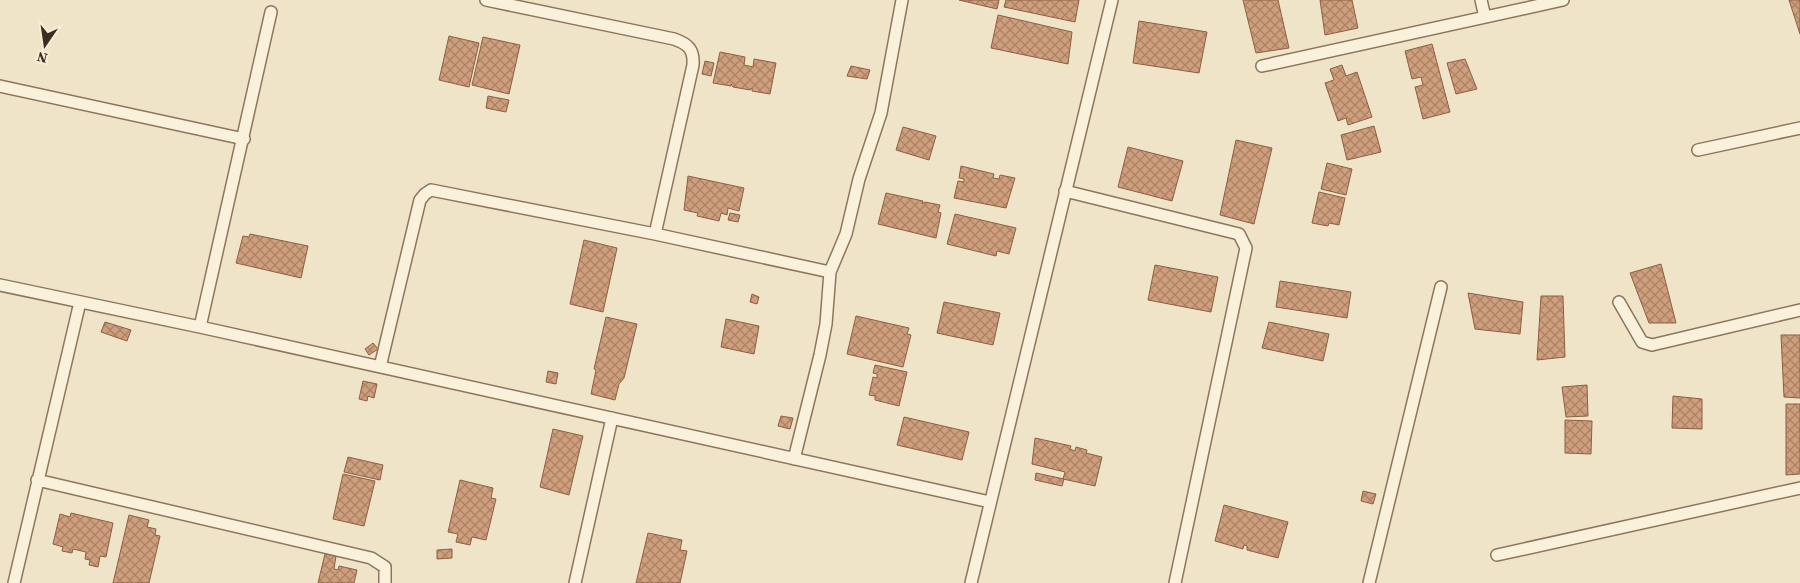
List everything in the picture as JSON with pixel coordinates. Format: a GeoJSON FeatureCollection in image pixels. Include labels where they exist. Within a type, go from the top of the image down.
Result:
{"type":"FeatureCollection","features":[{"type":"Feature","properties":{"kind":"street"},"geometry":{"type":"LineString","coordinates":[[486,0],[674,39],[687,44],[692,50],[693,65],[655,234]]}},
{"type":"Feature","properties":{"kind":"street"},"geometry":{"type":"LineString","coordinates":[[794,459],[820,356],[826,324],[830,272],[846,234],[866,154],[881,114],[902,0]]}},
{"type":"Feature","properties":{"kind":"street"},"geometry":{"type":"LineString","coordinates":[[971,583],[1112,0]]}},
{"type":"Feature","properties":{"kind":"street"},"geometry":{"type":"LineString","coordinates":[[1481,0],[1484,17]]}},
{"type":"Feature","properties":{"kind":"street"},"geometry":{"type":"LineString","coordinates":[[1262,66],[1563,0]]}},
{"type":"Feature","properties":{"kind":"street"},"geometry":{"type":"LineString","coordinates":[[200,327],[244,140],[271,12]]}},
{"type":"Feature","properties":{"kind":"street"},"geometry":{"type":"LineString","coordinates":[[0,86],[244,140]]}},
{"type":"Feature","properties":{"kind":"street"},"geometry":{"type":"LineString","coordinates":[[1698,150],[1800,128]]}},
{"type":"Feature","properties":{"kind":"street"},"geometry":{"type":"LineString","coordinates":[[380,367],[420,200],[424,194],[431,190],[655,234],[830,272]]}},
{"type":"Feature","properties":{"kind":"street"},"geometry":{"type":"LineString","coordinates":[[1066,191],[1239,234],[1246,248],[1174,583]]}},
{"type":"Feature","properties":{"kind":"street"},"geometry":{"type":"LineString","coordinates":[[0,285],[200,327],[990,502]]}},
{"type":"Feature","properties":{"kind":"street"},"geometry":{"type":"LineString","coordinates":[[1369,583],[1441,288]]}},
{"type":"Feature","properties":{"kind":"street"},"geometry":{"type":"LineString","coordinates":[[14,583],[80,302]]}},
{"type":"Feature","properties":{"kind":"street"},"geometry":{"type":"LineString","coordinates":[[1620,302],[1642,342],[1652,345],[1800,310]]}},
{"type":"Feature","properties":{"kind":"street"},"geometry":{"type":"LineString","coordinates":[[575,583],[612,418]]}},
{"type":"Feature","properties":{"kind":"street"},"geometry":{"type":"LineString","coordinates":[[37,480],[371,558],[385,568],[385,583]]}},
{"type":"Feature","properties":{"kind":"street"},"geometry":{"type":"LineString","coordinates":[[1497,555],[1800,488]]}},
{"type":"Feature","properties":{"kind":"building"},"geometry":{"type":"Polygon","coordinates":[[[959,0],[999,0],[997,9],[959,0]]]}},
{"type":"Feature","properties":{"kind":"building"},"geometry":{"type":"Polygon","coordinates":[[[1006,0],[1079,0],[1075,22],[1004,7],[1006,0]]]}},
{"type":"Feature","properties":{"kind":"building"},"geometry":{"type":"Polygon","coordinates":[[[1243,0],[1278,0],[1289,48],[1256,53],[1243,0]]]}},
{"type":"Feature","properties":{"kind":"building"},"geometry":{"type":"Polygon","coordinates":[[[1320,0],[1352,0],[1358,28],[1325,35],[1320,0]]]}},
{"type":"Feature","properties":{"kind":"building"},"geometry":{"type":"Polygon","coordinates":[[[1789,0],[1800,0],[1800,34],[1789,0]]]}},
{"type":"Feature","properties":{"kind":"building"},"geometry":{"type":"Polygon","coordinates":[[[998,15],[1072,32],[1068,64],[991,48],[998,15]]]}},
{"type":"Feature","properties":{"kind":"building"},"geometry":{"type":"Polygon","coordinates":[[[1139,21],[1207,32],[1199,73],[1133,63],[1139,21]]]}},
{"type":"Feature","properties":{"kind":"building"},"geometry":{"type":"Polygon","coordinates":[[[449,36],[479,43],[469,87],[439,80],[449,36]]]}},
{"type":"Feature","properties":{"kind":"building"},"geometry":{"type":"Polygon","coordinates":[[[483,37],[520,45],[509,94],[472,85],[483,37]]]}},
{"type":"Feature","properties":{"kind":"building"},"geometry":{"type":"Polygon","coordinates":[[[1432,44],[1450,112],[1423,119],[1415,87],[1423,85],[1421,77],[1412,79],[1405,51],[1432,44]]]}},
{"type":"Feature","properties":{"kind":"building"},"geometry":{"type":"Polygon","coordinates":[[[720,52],[745,57],[744,65],[753,67],[754,59],[776,63],[770,94],[752,91],[752,88],[750,90],[733,87],[731,84],[731,86],[713,83],[720,52]]]}},
{"type":"Feature","properties":{"kind":"building"},"geometry":{"type":"Polygon","coordinates":[[[1465,59],[1477,89],[1456,94],[1447,63],[1465,59]]]}},
{"type":"Feature","properties":{"kind":"building"},"geometry":{"type":"Polygon","coordinates":[[[705,61],[714,63],[711,76],[702,74],[705,61]]]}},
{"type":"Feature","properties":{"kind":"building"},"geometry":{"type":"Polygon","coordinates":[[[1342,65],[1346,76],[1357,72],[1372,117],[1348,125],[1346,118],[1338,121],[1325,83],[1334,80],[1330,69],[1342,65]]]}},
{"type":"Feature","properties":{"kind":"building"},"geometry":{"type":"Polygon","coordinates":[[[851,66],[870,70],[867,79],[847,76],[851,66]]]}},
{"type":"Feature","properties":{"kind":"building"},"geometry":{"type":"Polygon","coordinates":[[[488,96],[509,100],[506,112],[486,108],[488,96]]]}},
{"type":"Feature","properties":{"kind":"building"},"geometry":{"type":"Polygon","coordinates":[[[1374,126],[1381,152],[1347,160],[1341,135],[1374,126]]]}},
{"type":"Feature","properties":{"kind":"building"},"geometry":{"type":"Polygon","coordinates":[[[903,127],[936,136],[929,160],[896,150],[903,127]]]}},
{"type":"Feature","properties":{"kind":"building"},"geometry":{"type":"Polygon","coordinates":[[[1236,140],[1272,148],[1254,224],[1220,215],[1236,140]]]}},
{"type":"Feature","properties":{"kind":"building"},"geometry":{"type":"Polygon","coordinates":[[[1128,147],[1183,161],[1172,201],[1118,187],[1128,147]]]}},
{"type":"Feature","properties":{"kind":"building"},"geometry":{"type":"Polygon","coordinates":[[[1327,163],[1352,169],[1346,195],[1321,189],[1327,163]]]}},
{"type":"Feature","properties":{"kind":"building"},"geometry":{"type":"Polygon","coordinates":[[[961,166],[994,174],[993,178],[999,179],[1000,175],[1015,178],[1006,208],[954,198],[958,181],[964,182],[964,179],[959,178],[961,166]]]}},
{"type":"Feature","properties":{"kind":"building"},"geometry":{"type":"Polygon","coordinates":[[[688,176],[744,188],[739,211],[728,208],[727,215],[721,213],[719,221],[697,216],[698,213],[684,210],[688,176]]]}},
{"type":"Feature","properties":{"kind":"building"},"geometry":{"type":"Polygon","coordinates":[[[1319,192],[1345,198],[1339,225],[1329,223],[1328,226],[1312,223],[1319,192]]]}},
{"type":"Feature","properties":{"kind":"building"},"geometry":{"type":"Polygon","coordinates":[[[886,193],[923,201],[922,204],[925,202],[940,205],[938,212],[941,213],[936,238],[878,224],[886,193]]]}},
{"type":"Feature","properties":{"kind":"building"},"geometry":{"type":"Polygon","coordinates":[[[730,213],[740,215],[738,222],[728,220],[730,213]]]}},
{"type":"Feature","properties":{"kind":"building"},"geometry":{"type":"Polygon","coordinates":[[[955,214],[1016,228],[1009,254],[997,251],[996,256],[947,244],[955,214]]]}},
{"type":"Feature","properties":{"kind":"building"},"geometry":{"type":"Polygon","coordinates":[[[250,234],[308,246],[301,278],[236,263],[243,236],[249,237],[250,234]]]}},
{"type":"Feature","properties":{"kind":"building"},"geometry":{"type":"Polygon","coordinates":[[[584,240],[617,248],[603,312],[570,304],[584,240]]]}},
{"type":"Feature","properties":{"kind":"building"},"geometry":{"type":"Polygon","coordinates":[[[1661,264],[1676,323],[1649,323],[1630,273],[1661,264]]]}},
{"type":"Feature","properties":{"kind":"building"},"geometry":{"type":"Polygon","coordinates":[[[1155,265],[1218,277],[1211,312],[1148,300],[1155,265]]]}},
{"type":"Feature","properties":{"kind":"building"},"geometry":{"type":"Polygon","coordinates":[[[1280,281],[1351,292],[1347,318],[1276,307],[1280,281]]]}},
{"type":"Feature","properties":{"kind":"building"},"geometry":{"type":"Polygon","coordinates":[[[1468,293],[1523,302],[1520,334],[1475,329],[1468,293]]]}},
{"type":"Feature","properties":{"kind":"building"},"geometry":{"type":"Polygon","coordinates":[[[752,294],[759,297],[757,304],[750,302],[752,294]]]}},
{"type":"Feature","properties":{"kind":"building"},"geometry":{"type":"Polygon","coordinates":[[[1541,296],[1563,296],[1565,357],[1537,360],[1541,296]]]}},
{"type":"Feature","properties":{"kind":"building"},"geometry":{"type":"Polygon","coordinates":[[[944,302],[1000,313],[993,345],[937,333],[944,302]]]}},
{"type":"Feature","properties":{"kind":"building"},"geometry":{"type":"Polygon","coordinates":[[[856,316],[909,328],[907,334],[911,335],[903,367],[847,354],[856,316]]]}},
{"type":"Feature","properties":{"kind":"building"},"geometry":{"type":"Polygon","coordinates":[[[606,317],[637,324],[624,378],[619,384],[615,400],[591,394],[596,370],[594,369],[606,317]]]}},
{"type":"Feature","properties":{"kind":"building"},"geometry":{"type":"Polygon","coordinates":[[[726,319],[759,326],[754,354],[721,347],[726,319]]]}},
{"type":"Feature","properties":{"kind":"building"},"geometry":{"type":"Polygon","coordinates":[[[105,322],[131,330],[127,341],[101,332],[105,322]]]}},
{"type":"Feature","properties":{"kind":"building"},"geometry":{"type":"Polygon","coordinates":[[[1269,322],[1329,334],[1323,361],[1262,348],[1269,322]]]}},
{"type":"Feature","properties":{"kind":"building"},"geometry":{"type":"Polygon","coordinates":[[[1781,335],[1800,335],[1800,398],[1784,397],[1781,335]]]}},
{"type":"Feature","properties":{"kind":"building"},"geometry":{"type":"Polygon","coordinates":[[[373,343],[378,349],[369,355],[365,349],[373,343]]]}},
{"type":"Feature","properties":{"kind":"building"},"geometry":{"type":"Polygon","coordinates":[[[875,365],[907,372],[899,406],[875,400],[875,396],[869,395],[873,377],[877,378],[877,374],[873,373],[875,365]]]}},
{"type":"Feature","properties":{"kind":"building"},"geometry":{"type":"Polygon","coordinates":[[[548,371],[558,373],[556,384],[546,382],[548,371]]]}},
{"type":"Feature","properties":{"kind":"building"},"geometry":{"type":"Polygon","coordinates":[[[363,381],[377,384],[374,398],[368,396],[367,401],[359,399],[363,381]]]}},
{"type":"Feature","properties":{"kind":"building"},"geometry":{"type":"Polygon","coordinates":[[[1587,385],[1588,416],[1566,417],[1562,387],[1587,385]]]}},
{"type":"Feature","properties":{"kind":"building"},"geometry":{"type":"Polygon","coordinates":[[[1673,396],[1702,399],[1702,429],[1672,428],[1673,396]]]}},
{"type":"Feature","properties":{"kind":"building"},"geometry":{"type":"Polygon","coordinates":[[[1786,404],[1800,404],[1800,474],[1786,475],[1786,404]]]}},
{"type":"Feature","properties":{"kind":"building"},"geometry":{"type":"Polygon","coordinates":[[[781,416],[793,418],[790,429],[778,426],[781,416]]]}},
{"type":"Feature","properties":{"kind":"building"},"geometry":{"type":"Polygon","coordinates":[[[904,417],[969,432],[962,460],[897,445],[904,417]]]}},
{"type":"Feature","properties":{"kind":"building"},"geometry":{"type":"Polygon","coordinates":[[[1565,420],[1592,421],[1591,454],[1565,453],[1565,420]]]}},
{"type":"Feature","properties":{"kind":"building"},"geometry":{"type":"Polygon","coordinates":[[[553,429],[583,436],[569,495],[540,487],[553,429]]]}},
{"type":"Feature","properties":{"kind":"building"},"geometry":{"type":"Polygon","coordinates":[[[1035,438],[1071,446],[1070,449],[1075,451],[1076,447],[1087,450],[1086,453],[1102,457],[1095,486],[1063,479],[1065,472],[1032,464],[1035,438]]]}},
{"type":"Feature","properties":{"kind":"building"},"geometry":{"type":"Polygon","coordinates":[[[348,457],[383,465],[380,480],[344,472],[348,457]]]}},
{"type":"Feature","properties":{"kind":"building"},"geometry":{"type":"Polygon","coordinates":[[[1036,473],[1064,479],[1062,486],[1035,480],[1036,473]]]}},
{"type":"Feature","properties":{"kind":"building"},"geometry":{"type":"Polygon","coordinates":[[[343,474],[375,481],[364,526],[333,519],[343,474]]]}},
{"type":"Feature","properties":{"kind":"building"},"geometry":{"type":"Polygon","coordinates":[[[460,480],[493,488],[491,498],[496,499],[486,540],[472,537],[470,545],[456,542],[458,534],[448,532],[460,480]]]}},
{"type":"Feature","properties":{"kind":"building"},"geometry":{"type":"Polygon","coordinates":[[[1363,491],[1376,494],[1373,504],[1361,501],[1363,491]]]}},
{"type":"Feature","properties":{"kind":"building"},"geometry":{"type":"Polygon","coordinates":[[[1224,505],[1288,522],[1278,558],[1247,550],[1247,546],[1244,545],[1243,549],[1215,541],[1224,505]]]}},
{"type":"Feature","properties":{"kind":"building"},"geometry":{"type":"Polygon","coordinates":[[[71,513],[113,523],[106,557],[100,556],[98,567],[89,565],[90,560],[85,559],[86,552],[73,549],[72,553],[62,551],[63,547],[53,544],[60,514],[70,517],[71,513]]]}},
{"type":"Feature","properties":{"kind":"building"},"geometry":{"type":"Polygon","coordinates":[[[129,515],[149,520],[147,527],[156,529],[155,535],[160,536],[149,583],[113,583],[129,515]]]}},
{"type":"Feature","properties":{"kind":"building"},"geometry":{"type":"Polygon","coordinates":[[[648,533],[682,540],[680,550],[687,551],[680,583],[636,583],[648,533]]]}},
{"type":"Feature","properties":{"kind":"building"},"geometry":{"type":"Polygon","coordinates":[[[452,549],[452,558],[437,559],[437,550],[452,549]]]}},
{"type":"Feature","properties":{"kind":"building"},"geometry":{"type":"Polygon","coordinates":[[[325,554],[336,556],[334,569],[338,570],[339,566],[357,570],[354,583],[318,583],[325,554]]]}}]}
